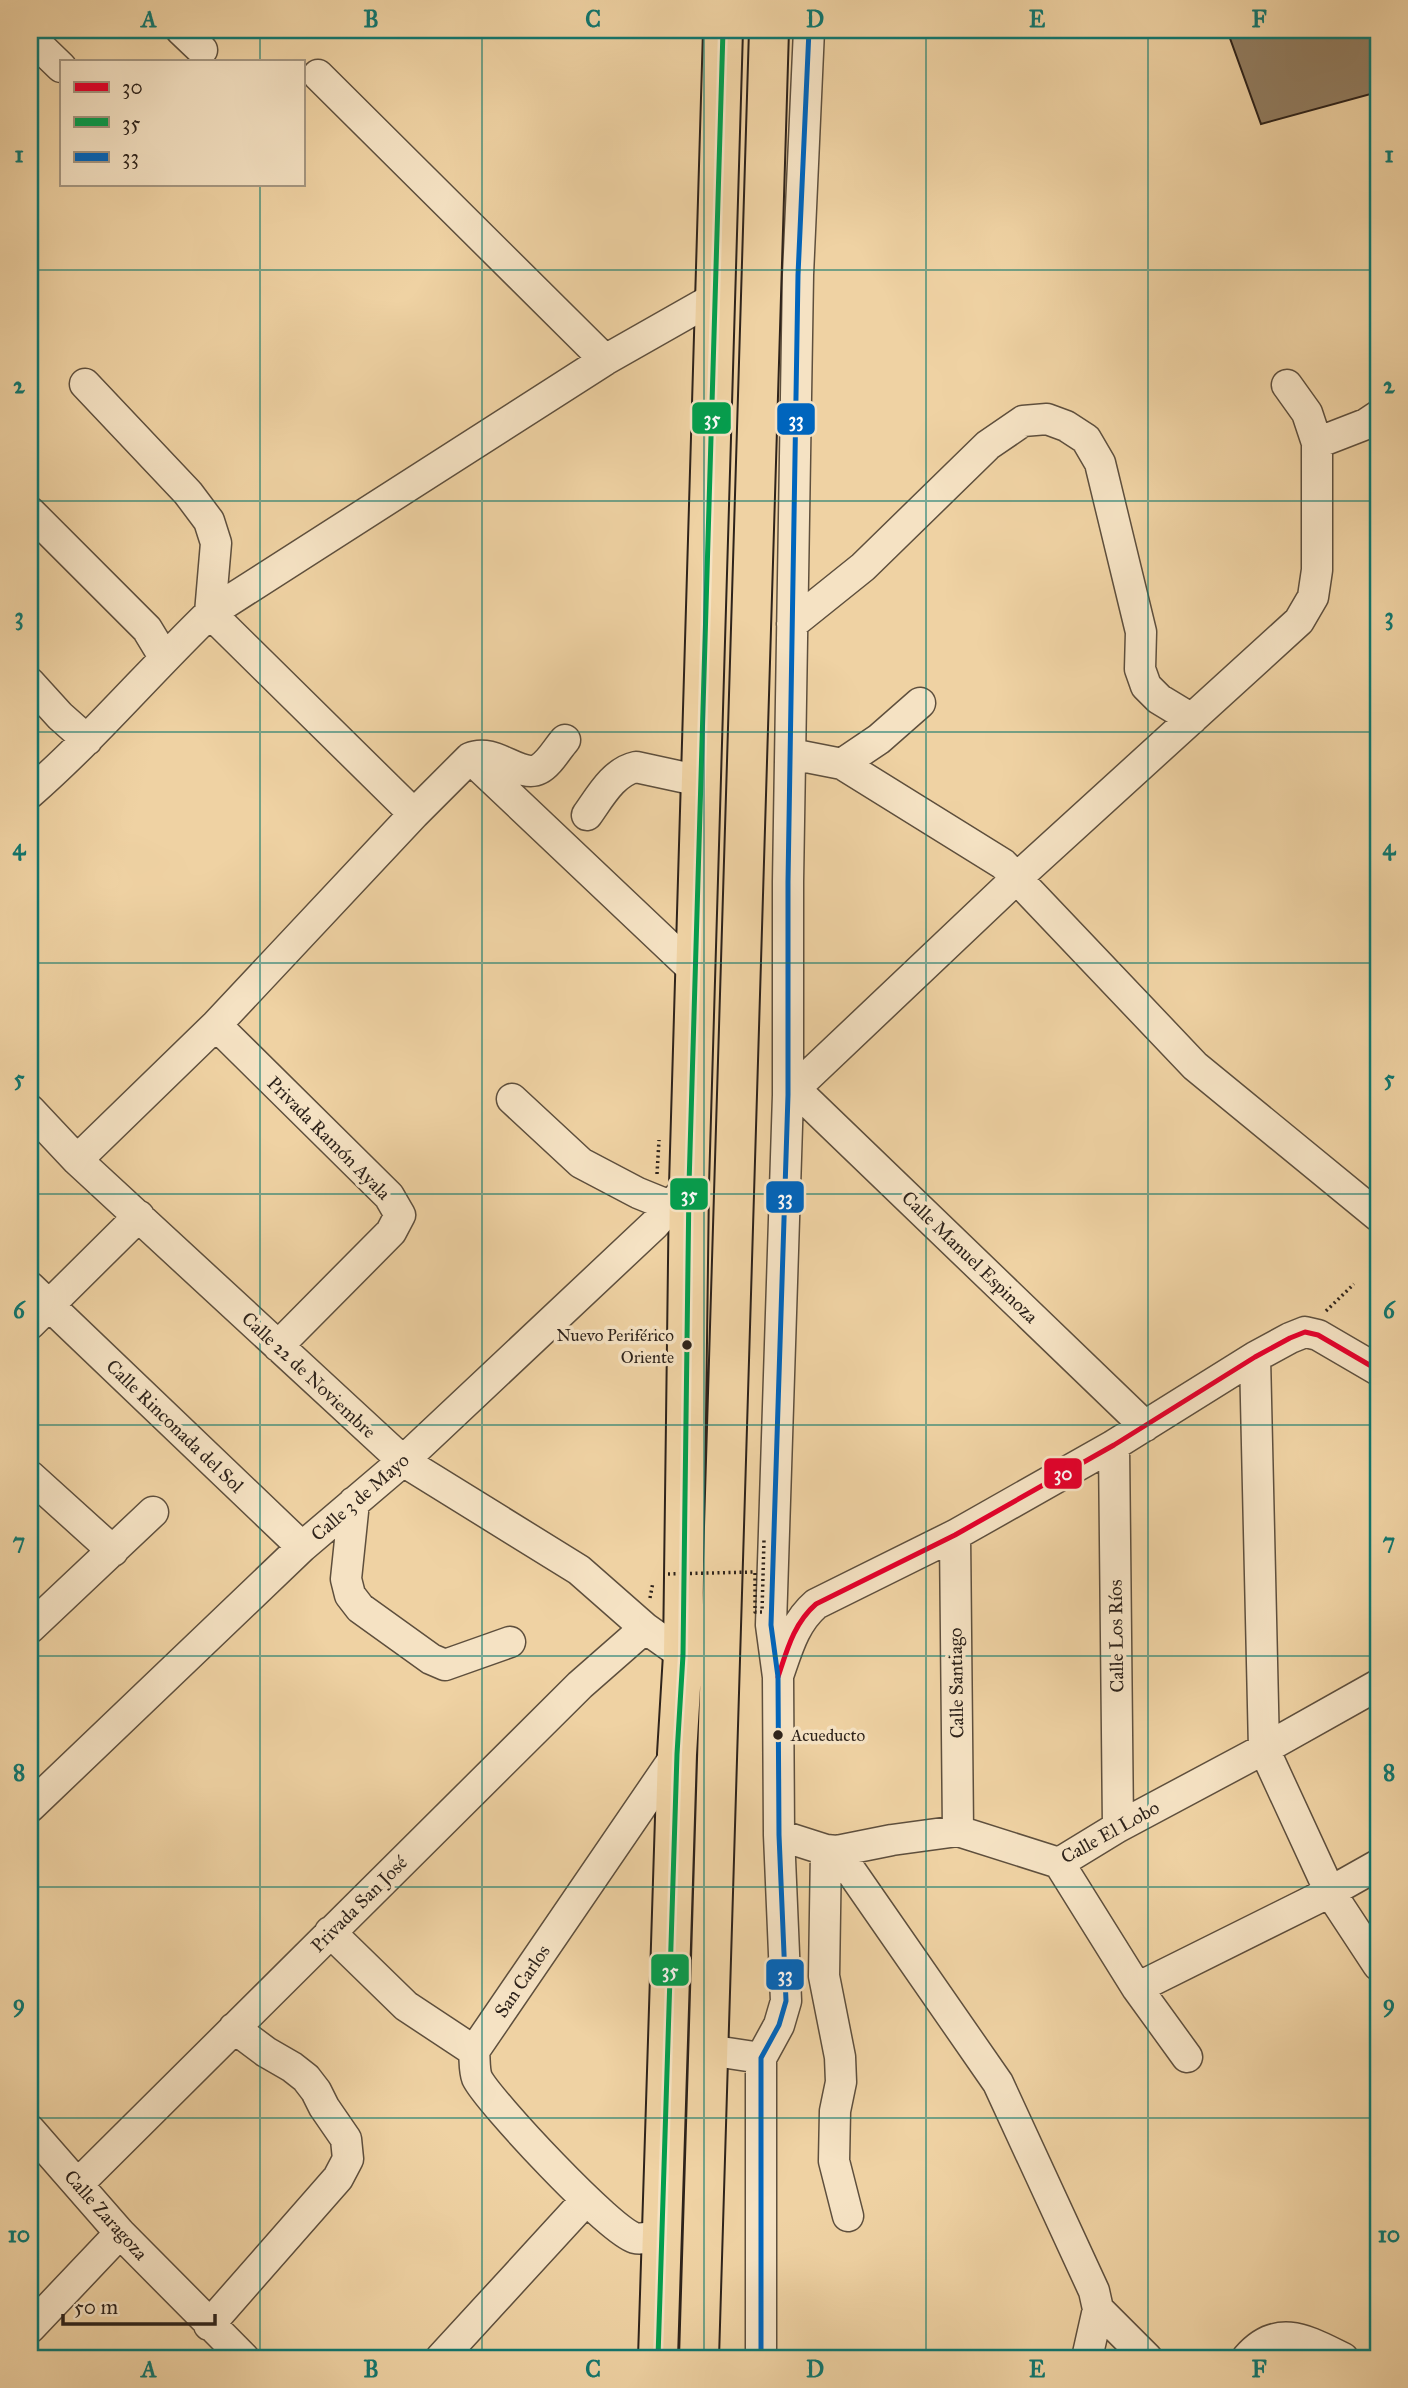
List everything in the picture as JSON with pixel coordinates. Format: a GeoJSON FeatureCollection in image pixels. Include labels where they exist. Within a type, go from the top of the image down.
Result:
{"type":"FeatureCollection","features":[{"type":"Feature","properties":{"kind":"highway"},"geometry":{"type":"LineString","coordinates":[[658,2358],[677,1754],[683,1655],[679,1196],[695,971],[723,30]]}},
{"type":"Feature","properties":{"kind":"highway"},"geometry":{"type":"LineString","coordinates":[[699,2358],[708,2050],[780,272],[769,30]]}},
{"type":"Feature","properties":{"kind":"street"},"geometry":{"type":"LineString","coordinates":[[181,30],[202,50]]}},
{"type":"Feature","properties":{"kind":"street"},"geometry":{"type":"LineString","coordinates":[[761,2358],[761,2058],[779,2025],[786,2001],[779,1835],[778,1677],[771,1625],[791,1092],[792,624],[780,272],[809,30]]}},
{"type":"Feature","properties":{"kind":"street"},"geometry":{"type":"LineString","coordinates":[[30,37],[60,66]]}},
{"type":"Feature","properties":{"kind":"street"},"geometry":{"type":"LineString","coordinates":[[318,75],[605,360]]}},
{"type":"Feature","properties":{"kind":"street"},"geometry":{"type":"LineString","coordinates":[[30,793],[87,740],[164,657],[211,613],[605,360],[716,297]]}},
{"type":"Feature","properties":{"kind":"street"},"geometry":{"type":"LineString","coordinates":[[85,384],[188,493],[209,521],[216,543],[211,613],[414,814]]}},
{"type":"Feature","properties":{"kind":"street"},"geometry":{"type":"LineString","coordinates":[[791,1092],[1018,877],[1299,621],[1313,597],[1317,570],[1317,443],[1307,413],[1287,385]]}},
{"type":"Feature","properties":{"kind":"street"},"geometry":{"type":"LineString","coordinates":[[1317,443],[1366,424],[1378,416]]}},
{"type":"Feature","properties":{"kind":"street"},"geometry":{"type":"LineString","coordinates":[[792,624],[863,567],[988,445],[1023,421],[1047,419],[1066,426],[1086,439],[1100,463],[1141,632],[1140,669],[1146,686],[1158,699],[1192,719]]}},
{"type":"Feature","properties":{"kind":"street"},"geometry":{"type":"LineString","coordinates":[[30,512],[147,629],[164,657]]}},
{"type":"Feature","properties":{"kind":"street"},"geometry":{"type":"LineString","coordinates":[[30,683],[60,716],[87,740]]}},
{"type":"Feature","properties":{"kind":"street"},"geometry":{"type":"LineString","coordinates":[[842,764],[879,739],[920,703]]}},
{"type":"Feature","properties":{"kind":"street"},"geometry":{"type":"LineString","coordinates":[[77,1160],[216,1025],[470,758],[479,754],[489,755],[527,771],[536,771],[542,768],[565,740]]}},
{"type":"Feature","properties":{"kind":"street"},"geometry":{"type":"LineString","coordinates":[[791,754],[842,764],[1003,864],[1195,1066],[1378,1216]]}},
{"type":"Feature","properties":{"kind":"street"},"geometry":{"type":"LineString","coordinates":[[470,758],[695,971]]}},
{"type":"Feature","properties":{"kind":"street"},"geometry":{"type":"LineString","coordinates":[[586,815],[615,777],[626,769],[636,767],[701,781]]}},
{"type":"Feature","properties":{"kind":"street","name":"Privada Ramón Ayala"},"geometry":{"type":"LineString","coordinates":[[216,1025],[389,1196],[400,1215],[391,1232],[278,1346]]}},
{"type":"Feature","properties":{"kind":"street","name":"Calle Manuel Espinoza"},"geometry":{"type":"LineString","coordinates":[[791,1092],[1144,1426]]}},
{"type":"Feature","properties":{"kind":"street"},"geometry":{"type":"LineString","coordinates":[[512,1099],[581,1163],[638,1193],[679,1196]]}},
{"type":"Feature","properties":{"kind":"street","name":"Calle 22 de Noviembre"},"geometry":{"type":"LineString","coordinates":[[30,1110],[77,1160],[404,1461],[579,1570],[645,1628],[683,1655]]}},
{"type":"Feature","properties":{"kind":"street","name":"Calle 3 de Mayo"},"geometry":{"type":"LineString","coordinates":[[30,1807],[302,1547],[404,1461],[654,1224],[679,1196]]}},
{"type":"Feature","properties":{"kind":"street"},"geometry":{"type":"LineString","coordinates":[[36,1306],[139,1216]]}},
{"type":"Feature","properties":{"kind":"street","name":"Calle Rinconada del Sol"},"geometry":{"type":"LineString","coordinates":[[36,1306],[302,1547]]}},
{"type":"Feature","properties":{"kind":"street"},"geometry":{"type":"LineString","coordinates":[[778,1677],[792,1636],[804,1614],[816,1604],[955,1535],[1114,1445],[1290,1338],[1305,1332],[1318,1335],[1378,1370]]}},
{"type":"Feature","properties":{"kind":"street"},"geometry":{"type":"LineString","coordinates":[[1255,1357],[1265,1749],[1330,1892],[1378,1965]]}},
{"type":"Feature","properties":{"kind":"street","name":"Calle Los Ríos"},"geometry":{"type":"LineString","coordinates":[[1114,1445],[1118,1827]]}},
{"type":"Feature","properties":{"kind":"street"},"geometry":{"type":"LineString","coordinates":[[30,1476],[113,1552]]}},
{"type":"Feature","properties":{"kind":"street"},"geometry":{"type":"LineString","coordinates":[[354,1503],[346,1579],[350,1595],[360,1608],[431,1659],[444,1665],[510,1642]]}},
{"type":"Feature","properties":{"kind":"street"},"geometry":{"type":"LineString","coordinates":[[30,1628],[153,1512]]}},
{"type":"Feature","properties":{"kind":"street","name":"Calle Santiago"},"geometry":{"type":"LineString","coordinates":[[955,1535],[958,1831]]}},
{"type":"Feature","properties":{"kind":"street","name":"Privada San José"},"geometry":{"type":"LineString","coordinates":[[78,2184],[580,1685],[645,1628]]}},
{"type":"Feature","properties":{"kind":"street","name":"Calle El Lobo"},"geometry":{"type":"LineString","coordinates":[[779,1835],[832,1850],[958,1831],[1059,1863],[1118,1827],[1378,1685]]}},
{"type":"Feature","properties":{"kind":"street","name":"San Carlos"},"geometry":{"type":"LineString","coordinates":[[474,2051],[677,1754]]}},
{"type":"Feature","properties":{"kind":"street"},"geometry":{"type":"LineString","coordinates":[[832,1850],[824,1976],[841,2082],[835,2111],[834,2161],[848,2216]]}},
{"type":"Feature","properties":{"kind":"street"},"geometry":{"type":"LineString","coordinates":[[832,1850],[998,2083],[1094,2291],[1098,2309],[1087,2358]]}},
{"type":"Feature","properties":{"kind":"street"},"geometry":{"type":"LineString","coordinates":[[1059,1863],[1138,1988],[1187,2057]]}},
{"type":"Feature","properties":{"kind":"street"},"geometry":{"type":"LineString","coordinates":[[1138,1988],[1330,1892],[1378,1865]]}},
{"type":"Feature","properties":{"kind":"street"},"geometry":{"type":"LineString","coordinates":[[330,1932],[406,2006],[474,2051],[476,2076],[494,2104],[586,2200],[624,2234],[635,2238],[662,2235]]}},
{"type":"Feature","properties":{"kind":"street"},"geometry":{"type":"LineString","coordinates":[[220,2345],[338,2178],[348,2159],[346,2139],[306,2078],[234,2028]]}},
{"type":"Feature","properties":{"kind":"street"},"geometry":{"type":"LineString","coordinates":[[708,2050],[761,2058]]}},
{"type":"Feature","properties":{"kind":"street","name":"Calle Zaragoza"},"geometry":{"type":"LineString","coordinates":[[30,2130],[220,2345]]}},
{"type":"Feature","properties":{"kind":"street"},"geometry":{"type":"LineString","coordinates":[[441,2358],[586,2200]]}},
{"type":"Feature","properties":{"kind":"street"},"geometry":{"type":"LineString","coordinates":[[30,2328],[120,2233]]}},
{"type":"Feature","properties":{"kind":"street"},"geometry":{"type":"LineString","coordinates":[[1098,2309],[1147,2358]]}},
{"type":"Feature","properties":{"kind":"street"},"geometry":{"type":"LineString","coordinates":[[1247,2358],[1263,2343],[1276,2338],[1293,2337],[1306,2340],[1343,2358]]}},
{"type":"Feature","properties":{"kind":"path"},"geometry":{"type":"LineString","coordinates":[[1305,1332],[1354,1284]]}},
{"type":"Feature","properties":{"kind":"path"},"geometry":{"type":"LineString","coordinates":[[668,1574],[755,1572],[755,1612],[762,1612],[764,1540]]}},
{"type":"Feature","properties":{"kind":"building"},"geometry":{"type":"Polygon","coordinates":[[[1227,30],[1378,30],[1378,92],[1261,124],[1227,30]]]}},
{"type":"Feature","properties":{"kind":"transit line","name":"35"},"geometry":{"type":"LineString","coordinates":[[658,2358],[677,1754],[683,1655],[689,1185],[723,30]]}},
{"type":"Feature","properties":{"kind":"transit line","name":"33"},"geometry":{"type":"LineString","coordinates":[[761,2358],[761,2058],[779,2025],[786,2001],[779,1835],[778,1677],[771,1625],[788,1095],[788,882],[798,275],[809,30]]}},
{"type":"Feature","properties":{"kind":"transit line","name":"30"},"geometry":{"type":"LineString","coordinates":[[778,1677],[797,1628],[816,1604],[955,1535],[1114,1445],[1290,1338],[1305,1332],[1318,1335],[1378,1370]]}},
{"type":"Feature","properties":{"kind":"place","name":"Nuevo Periférico Oriente"},"geometry":{"type":"Point","coordinates":[687,1345]}},
{"type":"Feature","properties":{"kind":"place","name":"Acueducto"},"geometry":{"type":"Point","coordinates":[778,1735]}}]}
